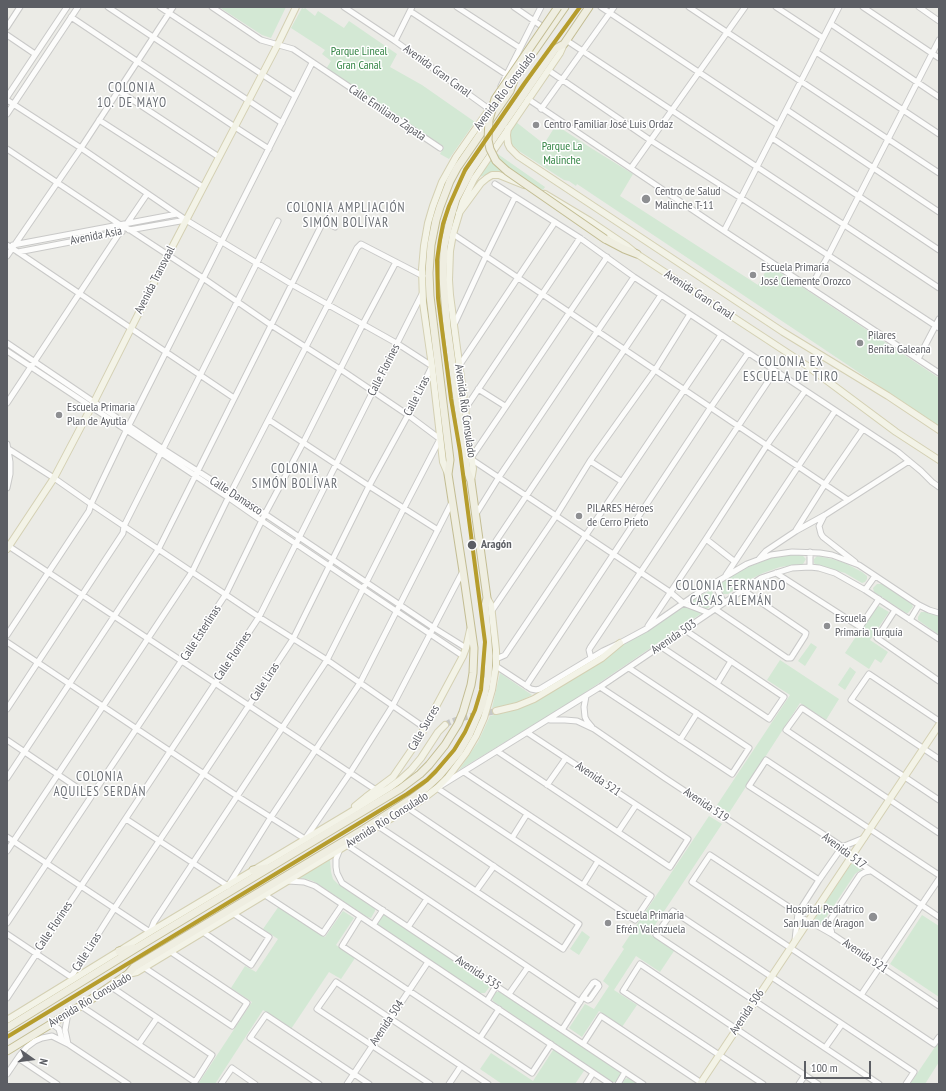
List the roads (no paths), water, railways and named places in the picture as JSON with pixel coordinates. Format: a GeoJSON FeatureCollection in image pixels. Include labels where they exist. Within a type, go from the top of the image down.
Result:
{"type":"FeatureCollection","features":[{"type":"Feature","properties":{"kind":"highway"},"geometry":{"type":"LineString","coordinates":[[558,7],[495,98],[488,120],[490,149],[496,161],[507,171],[605,239],[637,254]]}},
{"type":"Feature","properties":{"kind":"highway","name":"Avenida Río Consulado"},"geometry":{"type":"LineString","coordinates":[[514,80],[565,7]]}},
{"type":"Feature","properties":{"kind":"highway","name":"Avenida Río Consulado"},"geometry":{"type":"LineString","coordinates":[[565,42],[589,7]]}},
{"type":"Feature","properties":{"kind":"highway"},"geometry":{"type":"LineString","coordinates":[[471,481],[467,471],[447,327],[443,261],[447,232],[456,199],[468,176],[498,138],[555,49],[565,42]]}},
{"type":"Feature","properties":{"kind":"highway"},"geometry":{"type":"LineString","coordinates":[[448,474],[450,460],[430,296],[429,260],[436,220],[443,196],[469,144],[481,126],[510,91],[514,80]]}},
{"type":"Feature","properties":{"kind":"highway","name":"Avenida Río Consulado"},"geometry":{"type":"LineString","coordinates":[[7,1028],[138,947],[382,801],[410,782],[434,760],[452,734],[463,712],[473,673],[474,648],[471,624],[448,474]]}},
{"type":"Feature","properties":{"kind":"highway","name":"Avenida Río Consulado"},"geometry":{"type":"LineString","coordinates":[[471,481],[487,598]]}},
{"type":"Feature","properties":{"kind":"highway"},"geometry":{"type":"LineString","coordinates":[[128,974],[134,967],[385,816],[420,793],[439,776],[459,752],[482,705],[486,687],[489,650],[485,606],[487,598]]}},
{"type":"Feature","properties":{"kind":"highway"},"geometry":{"type":"LineString","coordinates":[[336,828],[348,813]]}},
{"type":"Feature","properties":{"kind":"highway"},"geometry":{"type":"LineString","coordinates":[[364,829],[378,826],[385,816]]}},
{"type":"Feature","properties":{"kind":"highway"},"geometry":{"type":"LineString","coordinates":[[253,870],[269,868]]}},
{"type":"Feature","properties":{"kind":"highway"},"geometry":{"type":"LineString","coordinates":[[119,951],[138,947]]}},
{"type":"Feature","properties":{"kind":"highway","name":"Avenida Río Consulado"},"geometry":{"type":"LineString","coordinates":[[7,1051],[81,1006],[128,974]]}},
{"type":"Feature","properties":{"kind":"main road","name":"Avenida Transvaal"},"geometry":{"type":"LineString","coordinates":[[8,547],[54,478],[296,7]]}},
{"type":"Feature","properties":{"kind":"main road","name":"Avenida Río Consulado"},"geometry":{"type":"LineString","coordinates":[[498,138],[508,128],[528,100],[560,53],[565,42]]}},
{"type":"Feature","properties":{"kind":"main road","name":"Avenida Río Consulado"},"geometry":{"type":"LineString","coordinates":[[481,126],[489,109],[505,88],[514,80]]}},
{"type":"Feature","properties":{"kind":"main road","name":"Avenida Gran Canal"},"geometry":{"type":"LineString","coordinates":[[508,128],[508,144],[518,156],[783,332],[888,396],[939,430]]}},
{"type":"Feature","properties":{"kind":"main road","name":"Avenida Río Consulado"},"geometry":{"type":"LineString","coordinates":[[448,474],[443,462],[423,303],[423,256],[426,234],[433,206],[447,173],[469,144]]}},
{"type":"Feature","properties":{"kind":"main road","name":"Avenida Río Consulado"},"geometry":{"type":"LineString","coordinates":[[471,481],[473,469],[453,326],[449,280],[450,251],[452,234],[463,201],[486,155]]}},
{"type":"Feature","properties":{"kind":"main road","name":"Avenida Gran Canal"},"geometry":{"type":"LineString","coordinates":[[459,213],[484,180],[492,175],[499,176],[551,197],[590,221],[637,254],[806,365],[896,432],[939,460]]}},
{"type":"Feature","properties":{"kind":"main road","name":"Avenida Río Consulado"},"geometry":{"type":"LineString","coordinates":[[128,974],[145,968],[420,801],[437,788],[456,767],[466,753],[476,736],[490,700],[496,662],[491,612],[487,598]]}},
{"type":"Feature","properties":{"kind":"main road","name":"Calle Sucres"},"geometry":{"type":"LineString","coordinates":[[348,813],[361,800],[388,781],[398,770],[417,742],[463,656],[471,624]]}},
{"type":"Feature","properties":{"kind":"main road"},"geometry":{"type":"LineString","coordinates":[[496,711],[517,706],[534,699],[602,658],[620,643]]}},
{"type":"Feature","properties":{"kind":"main road"},"geometry":{"type":"LineString","coordinates":[[7,1020],[71,978],[228,886],[389,788],[406,775],[416,764],[438,732],[446,725]]}},
{"type":"Feature","properties":{"kind":"main road","name":"Avenida 506"},"geometry":{"type":"LineString","coordinates":[[701,1084],[736,1029],[939,725]]}},
{"type":"Feature","properties":{"kind":"street"},"geometry":{"type":"LineString","coordinates":[[7,27],[20,7]]}},
{"type":"Feature","properties":{"kind":"street"},"geometry":{"type":"LineString","coordinates":[[67,7],[7,98],[186,220],[293,285],[398,344],[432,366]]}},
{"type":"Feature","properties":{"kind":"street"},"geometry":{"type":"LineString","coordinates":[[7,114],[78,7]]}},
{"type":"Feature","properties":{"kind":"street"},"geometry":{"type":"LineString","coordinates":[[108,7],[282,123]]}},
{"type":"Feature","properties":{"kind":"street"},"geometry":{"type":"LineString","coordinates":[[160,7],[295,96]]}},
{"type":"Feature","properties":{"kind":"street"},"geometry":{"type":"LineString","coordinates":[[7,255],[10,246],[81,148],[173,7]]}},
{"type":"Feature","properties":{"kind":"street","name":"Calle Emiliano Zapata"},"geometry":{"type":"LineString","coordinates":[[212,7],[261,40],[293,49],[440,148]]}},
{"type":"Feature","properties":{"kind":"street","name":"Avenida Gran Canal"},"geometry":{"type":"LineString","coordinates":[[344,7],[489,109]]}},
{"type":"Feature","properties":{"kind":"street"},"geometry":{"type":"LineString","coordinates":[[457,7],[520,48]]}},
{"type":"Feature","properties":{"kind":"street"},"geometry":{"type":"LineString","coordinates":[[514,7],[543,27]]}},
{"type":"Feature","properties":{"kind":"street"},"geometry":{"type":"LineString","coordinates":[[489,109],[541,7]]}},
{"type":"Feature","properties":{"kind":"street"},"geometry":{"type":"LineString","coordinates":[[601,7],[778,125]]}},
{"type":"Feature","properties":{"kind":"street"},"geometry":{"type":"LineString","coordinates":[[541,109],[614,7]]}},
{"type":"Feature","properties":{"kind":"street"},"geometry":{"type":"LineString","coordinates":[[689,7],[939,173]]}},
{"type":"Feature","properties":{"kind":"street"},"geometry":{"type":"LineString","coordinates":[[630,168],[745,7]]}},
{"type":"Feature","properties":{"kind":"street"},"geometry":{"type":"LineString","coordinates":[[776,7],[823,38]]}},
{"type":"Feature","properties":{"kind":"street"},"geometry":{"type":"LineString","coordinates":[[724,231],[839,7]]}},
{"type":"Feature","properties":{"kind":"street"},"geometry":{"type":"LineString","coordinates":[[863,7],[939,58]]}},
{"type":"Feature","properties":{"kind":"street"},"geometry":{"type":"LineString","coordinates":[[919,7],[939,21]]}},
{"type":"Feature","properties":{"kind":"street"},"geometry":{"type":"LineString","coordinates":[[394,41],[411,9],[506,75]]}},
{"type":"Feature","properties":{"kind":"street"},"geometry":{"type":"LineString","coordinates":[[71,17],[269,149]]}},
{"type":"Feature","properties":{"kind":"street"},"geometry":{"type":"LineString","coordinates":[[831,24],[939,97]]}},
{"type":"Feature","properties":{"kind":"street"},"geometry":{"type":"LineString","coordinates":[[7,35],[35,54]]}},
{"type":"Feature","properties":{"kind":"street"},"geometry":{"type":"LineString","coordinates":[[810,288],[828,256],[939,40]]}},
{"type":"Feature","properties":{"kind":"street"},"geometry":{"type":"LineString","coordinates":[[565,42],[582,51],[939,288]]}},
{"type":"Feature","properties":{"kind":"street"},"geometry":{"type":"LineString","coordinates":[[816,52],[939,134]]}},
{"type":"Feature","properties":{"kind":"street"},"geometry":{"type":"LineString","coordinates":[[7,635],[89,511],[90,504],[312,63]]}},
{"type":"Feature","properties":{"kind":"street"},"geometry":{"type":"LineString","coordinates":[[548,70],[650,140],[937,327]]}},
{"type":"Feature","properties":{"kind":"street"},"geometry":{"type":"LineString","coordinates":[[119,91],[220,157]]}},
{"type":"Feature","properties":{"kind":"street"},"geometry":{"type":"LineString","coordinates":[[528,100],[939,373]]}},
{"type":"Feature","properties":{"kind":"street"},"geometry":{"type":"LineString","coordinates":[[786,110],[939,212]]}},
{"type":"Feature","properties":{"kind":"street"},"geometry":{"type":"LineString","coordinates":[[99,120],[203,187]]}},
{"type":"Feature","properties":{"kind":"street"},"geometry":{"type":"LineString","coordinates":[[772,138],[939,250]]}},
{"type":"Feature","properties":{"kind":"street"},"geometry":{"type":"LineString","coordinates":[[7,149],[57,183],[126,226],[238,301],[271,325],[340,369],[408,415],[440,439],[327,660],[154,922],[150,932],[80,887],[7,837]]}},
{"type":"Feature","properties":{"kind":"street"},"geometry":{"type":"LineString","coordinates":[[495,184],[580,238],[634,277],[898,452],[939,487]]}},
{"type":"Feature","properties":{"kind":"street"},"geometry":{"type":"LineString","coordinates":[[126,226],[147,194]]}},
{"type":"Feature","properties":{"kind":"street"},"geometry":{"type":"LineString","coordinates":[[453,326],[515,197]]}},
{"type":"Feature","properties":{"kind":"street","name":"Avenida Asia"},"geometry":{"type":"LineString","coordinates":[[10,246],[126,226],[177,214]]}},
{"type":"Feature","properties":{"kind":"street","name":"Avenida Asia"},"geometry":{"type":"LineString","coordinates":[[7,255],[120,232],[126,226],[186,220]]}},
{"type":"Feature","properties":{"kind":"street"},"geometry":{"type":"LineString","coordinates":[[7,709],[123,533],[124,526],[278,221]]}},
{"type":"Feature","properties":{"kind":"street"},"geometry":{"type":"LineString","coordinates":[[7,778],[158,550],[271,325],[293,285],[322,224],[324,222],[335,227]]}},
{"type":"Feature","properties":{"kind":"street"},"geometry":{"type":"LineString","coordinates":[[458,366],[555,222]]}},
{"type":"Feature","properties":{"kind":"street"},"geometry":{"type":"LineString","coordinates":[[7,403],[120,232]]}},
{"type":"Feature","properties":{"kind":"street"},"geometry":{"type":"LineString","coordinates":[[452,234],[848,500]]}},
{"type":"Feature","properties":{"kind":"street"},"geometry":{"type":"LineString","coordinates":[[465,409],[580,238]]}},
{"type":"Feature","properties":{"kind":"street"},"geometry":{"type":"LineString","coordinates":[[7,851],[192,572],[231,492],[357,248],[361,244],[422,276]]}},
{"type":"Feature","properties":{"kind":"street"},"geometry":{"type":"LineString","coordinates":[[10,246],[234,398]]}},
{"type":"Feature","properties":{"kind":"street"},"geometry":{"type":"LineString","coordinates":[[606,257],[471,458],[641,572],[683,603],[709,613]]}},
{"type":"Feature","properties":{"kind":"street","name":"Calle Esterlinas"},"geometry":{"type":"LineString","coordinates":[[7,923],[226,594],[265,514],[396,262]]}},
{"type":"Feature","properties":{"kind":"street"},"geometry":{"type":"LineString","coordinates":[[476,514],[499,477],[634,277]]}},
{"type":"Feature","properties":{"kind":"street","name":"Calle Florines"},"geometry":{"type":"LineString","coordinates":[[7,998],[259,617],[372,392],[398,344],[422,293]]}},
{"type":"Feature","properties":{"kind":"street"},"geometry":{"type":"LineString","coordinates":[[496,541],[661,295]]}},
{"type":"Feature","properties":{"kind":"street"},"geometry":{"type":"LineString","coordinates":[[491,612],[556,516],[590,461],[655,370],[690,314]]}},
{"type":"Feature","properties":{"kind":"street"},"geometry":{"type":"LineString","coordinates":[[918,359],[937,327],[939,319]]}},
{"type":"Feature","properties":{"kind":"street"},"geometry":{"type":"LineString","coordinates":[[721,335],[621,481],[505,655],[496,662],[526,686],[748,353]]}},
{"type":"Feature","properties":{"kind":"street","name":"Calle Damasco"},"geometry":{"type":"LineString","coordinates":[[7,343],[32,364]]}},
{"type":"Feature","properties":{"kind":"street","name":"Calle Damasco"},"geometry":{"type":"LineString","coordinates":[[7,351],[32,364],[93,404],[196,473],[262,521],[463,656]]}},
{"type":"Feature","properties":{"kind":"street","name":"Calle Liras"},"geometry":{"type":"LineString","coordinates":[[71,978],[114,909],[293,639],[369,486],[408,415],[432,366]]}},
{"type":"Feature","properties":{"kind":"street"},"geometry":{"type":"LineString","coordinates":[[591,658],[589,648],[775,371]]}},
{"type":"Feature","properties":{"kind":"street"},"geometry":{"type":"LineString","coordinates":[[478,389],[505,406]]}},
{"type":"Feature","properties":{"kind":"street"},"geometry":{"type":"LineString","coordinates":[[646,629],[706,540],[767,445],[805,391]]}},
{"type":"Feature","properties":{"kind":"street"},"geometry":{"type":"LineString","coordinates":[[725,576],[836,411]]}},
{"type":"Feature","properties":{"kind":"street"},"geometry":{"type":"LineString","coordinates":[[269,420],[438,530]]}},
{"type":"Feature","properties":{"kind":"street"},"geometry":{"type":"LineString","coordinates":[[796,530],[862,429]]}},
{"type":"Feature","properties":{"kind":"street"},"geometry":{"type":"LineString","coordinates":[[7,447],[158,550],[327,660],[425,728]]}},
{"type":"Feature","properties":{"kind":"street"},"geometry":{"type":"LineString","coordinates":[[7,447],[10,462],[10,474],[7,488]]}},
{"type":"Feature","properties":{"kind":"street"},"geometry":{"type":"LineString","coordinates":[[590,461],[621,481]]}},
{"type":"Feature","properties":{"kind":"street"},"geometry":{"type":"LineString","coordinates":[[759,559],[766,551],[796,530],[825,515],[909,461]]}},
{"type":"Feature","properties":{"kind":"street","name":"Calle Damasco"},"geometry":{"type":"LineString","coordinates":[[196,473],[231,492],[265,514],[466,648]]}},
{"type":"Feature","properties":{"kind":"street"},"geometry":{"type":"LineString","coordinates":[[126,819],[228,886],[271,817],[360,683],[452,501]]}},
{"type":"Feature","properties":{"kind":"street"},"geometry":{"type":"LineString","coordinates":[[825,515],[819,526],[823,537],[859,565]]}},
{"type":"Feature","properties":{"kind":"street"},"geometry":{"type":"LineString","coordinates":[[706,540],[734,561]]}},
{"type":"Feature","properties":{"kind":"street"},"geometry":{"type":"LineString","coordinates":[[8,547],[376,790]]}},
{"type":"Feature","properties":{"kind":"street"},"geometry":{"type":"LineString","coordinates":[[810,552],[810,567]]}},
{"type":"Feature","properties":{"kind":"street","name":"Avenida 503"},"geometry":{"type":"LineString","coordinates":[[526,686],[536,690],[540,689],[603,651],[646,629],[725,576],[759,559],[781,553],[820,553],[832,555],[859,565],[919,605],[928,610],[939,612]]}},
{"type":"Feature","properties":{"kind":"street","name":"Avenida 503"},"geometry":{"type":"LineString","coordinates":[[437,788],[600,687],[761,578],[792,568],[819,568],[836,573],[848,579],[939,639]]}},
{"type":"Feature","properties":{"kind":"street"},"geometry":{"type":"LineString","coordinates":[[7,642],[237,796],[305,839],[350,773],[393,705],[463,571]]}},
{"type":"Feature","properties":{"kind":"street"},"geometry":{"type":"LineString","coordinates":[[776,573],[860,627],[879,599]]}},
{"type":"Feature","properties":{"kind":"street"},"geometry":{"type":"LineString","coordinates":[[865,590],[875,576]]}},
{"type":"Feature","properties":{"kind":"street"},"geometry":{"type":"LineString","coordinates":[[714,583],[724,603]]}},
{"type":"Feature","properties":{"kind":"street"},"geometry":{"type":"LineString","coordinates":[[715,609],[787,658],[790,658],[806,633],[743,590]]}},
{"type":"Feature","properties":{"kind":"street"},"geometry":{"type":"LineString","coordinates":[[910,620],[919,605]]}},
{"type":"Feature","properties":{"kind":"street"},"geometry":{"type":"LineString","coordinates":[[895,610],[877,638],[939,681]]}},
{"type":"Feature","properties":{"kind":"street"},"geometry":{"type":"LineString","coordinates":[[660,646],[769,719],[784,697],[685,630]]}},
{"type":"Feature","properties":{"kind":"street"},"geometry":{"type":"LineString","coordinates":[[717,684],[731,661]]}},
{"type":"Feature","properties":{"kind":"street"},"geometry":{"type":"LineString","coordinates":[[600,687],[732,774],[749,748],[629,668]]}},
{"type":"Feature","properties":{"kind":"street"},"geometry":{"type":"LineString","coordinates":[[939,721],[869,674],[852,700],[939,759]]}},
{"type":"Feature","properties":{"kind":"street","name":"Avenida 519"},"geometry":{"type":"LineString","coordinates":[[586,696],[584,707],[585,717],[594,730]]}},
{"type":"Feature","properties":{"kind":"street"},"geometry":{"type":"LineString","coordinates":[[939,800],[802,708],[786,730],[939,833]]}},
{"type":"Feature","properties":{"kind":"street"},"geometry":{"type":"LineString","coordinates":[[680,740],[697,713]]}},
{"type":"Feature","properties":{"kind":"street","name":"Avenida 519"},"geometry":{"type":"LineString","coordinates":[[548,720],[577,721],[594,730],[819,880]]}},
{"type":"Feature","properties":{"kind":"street","name":"Avenida 521"},"geometry":{"type":"LineString","coordinates":[[528,732],[688,839],[670,867],[618,832]]}},
{"type":"Feature","properties":{"kind":"street"},"geometry":{"type":"LineString","coordinates":[[7,740],[91,797]]}},
{"type":"Feature","properties":{"kind":"street"},"geometry":{"type":"LineString","coordinates":[[497,751],[618,832],[636,805]]}},
{"type":"Feature","properties":{"kind":"street"},"geometry":{"type":"LineString","coordinates":[[547,785],[566,758]]}},
{"type":"Feature","properties":{"kind":"street","name":"Avenida 517"},"geometry":{"type":"LineString","coordinates":[[870,829],[766,760],[749,786],[848,851],[851,857],[870,871],[939,917]]}},
{"type":"Feature","properties":{"kind":"street"},"geometry":{"type":"LineString","coordinates":[[437,788],[635,920],[651,896],[464,772]]}},
{"type":"Feature","properties":{"kind":"street"},"geometry":{"type":"LineString","coordinates":[[378,826],[563,949],[579,924],[408,808]]}},
{"type":"Feature","properties":{"kind":"street"},"geometry":{"type":"LineString","coordinates":[[512,838],[527,814]]}},
{"type":"Feature","properties":{"kind":"street"},"geometry":{"type":"LineString","coordinates":[[870,829],[939,875]]}},
{"type":"Feature","properties":{"kind":"street"},"geometry":{"type":"LineString","coordinates":[[842,847],[864,838]]}},
{"type":"Feature","properties":{"kind":"street"},"geometry":{"type":"LineString","coordinates":[[347,845],[528,967],[582,1000],[562,1030]]}},
{"type":"Feature","properties":{"kind":"street","name":"Avenida 506"},"geometry":{"type":"LineString","coordinates":[[795,941],[798,913],[842,847]]}},
{"type":"Feature","properties":{"kind":"street","name":"Avenida 535"},"geometry":{"type":"LineString","coordinates":[[340,849],[336,858],[336,867],[337,873],[342,882],[643,1084]]}},
{"type":"Feature","properties":{"kind":"street","name":"Avenida 521"},"geometry":{"type":"LineString","coordinates":[[791,948],[692,882],[710,854],[798,913],[801,918],[832,934],[939,1006]]}},
{"type":"Feature","properties":{"kind":"street"},"geometry":{"type":"LineString","coordinates":[[582,885],[598,861]]}},
{"type":"Feature","properties":{"kind":"street"},"geometry":{"type":"LineString","coordinates":[[476,891],[494,866]]}},
{"type":"Feature","properties":{"kind":"street"},"geometry":{"type":"LineString","coordinates":[[832,934],[830,925],[831,919],[860,875],[870,871]]}},
{"type":"Feature","properties":{"kind":"street"},"geometry":{"type":"LineString","coordinates":[[861,995],[939,879]]}},
{"type":"Feature","properties":{"kind":"street","name":"Avenida 535"},"geometry":{"type":"LineString","coordinates":[[287,882],[299,881],[309,884],[373,925],[610,1084]]}},
{"type":"Feature","properties":{"kind":"street"},"geometry":{"type":"LineString","coordinates":[[265,894],[323,933],[342,905]]}},
{"type":"Feature","properties":{"kind":"street"},"geometry":{"type":"LineString","coordinates":[[408,927],[428,899]]}},
{"type":"Feature","properties":{"kind":"street"},"geometry":{"type":"LineString","coordinates":[[373,925],[383,910]]}},
{"type":"Feature","properties":{"kind":"street"},"geometry":{"type":"LineString","coordinates":[[879,1084],[656,935],[673,911],[914,1072],[906,1084]]}},
{"type":"Feature","properties":{"kind":"street"},"geometry":{"type":"LineString","coordinates":[[203,932],[251,965],[269,937],[234,914]]}},
{"type":"Feature","properties":{"kind":"street"},"geometry":{"type":"LineString","coordinates":[[360,917],[342,946],[532,1073],[551,1044]]}},
{"type":"Feature","properties":{"kind":"street"},"geometry":{"type":"LineString","coordinates":[[7,934],[71,978]]}},
{"type":"Feature","properties":{"kind":"street"},"geometry":{"type":"LineString","coordinates":[[791,948],[934,1044],[939,1037]]}},
{"type":"Feature","properties":{"kind":"street"},"geometry":{"type":"LineString","coordinates":[[145,968],[232,1026],[247,1003],[171,952]]}},
{"type":"Feature","properties":{"kind":"street","name":"Avenida 504"},"geometry":{"type":"LineString","coordinates":[[347,1084],[428,962]]}},
{"type":"Feature","properties":{"kind":"street"},"geometry":{"type":"LineString","coordinates":[[763,1084],[622,991],[640,964],[818,1084]]}},
{"type":"Feature","properties":{"kind":"street"},"geometry":{"type":"LineString","coordinates":[[509,994],[528,967]]}},
{"type":"Feature","properties":{"kind":"street"},"geometry":{"type":"LineString","coordinates":[[430,1084],[317,1009],[336,982],[488,1084]]}},
{"type":"Feature","properties":{"kind":"street"},"geometry":{"type":"LineString","coordinates":[[81,1006],[195,1082],[212,1055],[110,986]]}},
{"type":"Feature","properties":{"kind":"street"},"geometry":{"type":"LineString","coordinates":[[487,1001],[496,986]]}},
{"type":"Feature","properties":{"kind":"street"},"geometry":{"type":"LineString","coordinates":[[480,1038],[499,1010]]}},
{"type":"Feature","properties":{"kind":"street"},"geometry":{"type":"LineString","coordinates":[[68,1044],[65,1034],[65,1026],[69,1013]]}},
{"type":"Feature","properties":{"kind":"street"},"geometry":{"type":"LineString","coordinates":[[319,1084],[250,1038],[266,1015],[369,1084]]}},
{"type":"Feature","properties":{"kind":"street"},"geometry":{"type":"LineString","coordinates":[[583,1044],[601,1016],[701,1084]]}},
{"type":"Feature","properties":{"kind":"street"},"geometry":{"type":"LineString","coordinates":[[139,1044],[157,1018]]}},
{"type":"Feature","properties":{"kind":"street"},"geometry":{"type":"LineString","coordinates":[[50,1024],[59,1029],[62,1040]]}},
{"type":"Feature","properties":{"kind":"street"},"geometry":{"type":"LineString","coordinates":[[825,1048],[842,1024]]}},
{"type":"Feature","properties":{"kind":"street"},"geometry":{"type":"LineString","coordinates":[[7,1074],[27,1048],[42,1038],[52,1036],[62,1040],[128,1084]]}},
{"type":"Feature","properties":{"kind":"street"},"geometry":{"type":"LineString","coordinates":[[18,1058],[57,1084]]}},
{"type":"Feature","properties":{"kind":"street"},"geometry":{"type":"LineString","coordinates":[[449,1084],[461,1066]]}},
{"type":"Feature","properties":{"kind":"street"},"geometry":{"type":"LineString","coordinates":[[221,1084],[232,1068],[255,1084]]}},
{"type":"Feature","properties":{"kind":"street"},"geometry":{"type":"LineString","coordinates":[[586,1084],[593,1072]]}},
{"type":"Feature","properties":{"kind":"street"},"geometry":{"type":"LineString","coordinates":[[618,1084],[625,1072]]}},
{"type":"Feature","properties":{"kind":"street"},"geometry":{"type":"LineString","coordinates":[[799,1084],[804,1075]]}},
{"type":"Feature","properties":{"kind":"tunnel"},"geometry":{"type":"LineString","coordinates":[[445,725],[462,718],[496,711]]}},
{"type":"Feature","properties":{"kind":"place","name":"Centro Familiar José Luis Ordaz"},"geometry":{"type":"Point","coordinates":[536,125]}},
{"type":"Feature","properties":{"kind":"place","name":"Centro de Salud Malinche T-11"},"geometry":{"type":"Point","coordinates":[646,199]}},
{"type":"Feature","properties":{"kind":"place","name":"Escuela Primaria José Clemente Orozco"},"geometry":{"type":"Point","coordinates":[753,275]}},
{"type":"Feature","properties":{"kind":"place","name":"Pilares Benita Galeana"},"geometry":{"type":"Point","coordinates":[860,343]}},
{"type":"Feature","properties":{"kind":"place","name":"Escuela Primaria Plan de Ayutla"},"geometry":{"type":"Point","coordinates":[59,415]}},
{"type":"Feature","properties":{"kind":"place","name":"PILARES Héroes de Cerro Prieto"},"geometry":{"type":"Point","coordinates":[579,516]}},
{"type":"Feature","properties":{"kind":"place","name":"Aragón"},"geometry":{"type":"Point","coordinates":[472,545]}},
{"type":"Feature","properties":{"kind":"place","name":"Escuela Primaria Turquía"},"geometry":{"type":"Point","coordinates":[827,626]}},
{"type":"Feature","properties":{"kind":"place","name":"Hospital Pediatrico San Juan de Aragon"},"geometry":{"type":"Point","coordinates":[873,917]}},
{"type":"Feature","properties":{"kind":"place","name":"Escuela Primaria Efrén Valenzuela"},"geometry":{"type":"Point","coordinates":[608,923]}},
{"type":"Feature","properties":{"kind":"district","name":"COLONIA 1O. DE MAYO"},"geometry":{"type":"Point","coordinates":[132,96]}},
{"type":"Feature","properties":{"kind":"district","name":"COLONIA AMPLIACIÓN SIMÓN BOLÍVAR"},"geometry":{"type":"Point","coordinates":[346,216]}},
{"type":"Feature","properties":{"kind":"district","name":"COLONIA EX ESCUELA DE TIRO"},"geometry":{"type":"Point","coordinates":[791,370]}},
{"type":"Feature","properties":{"kind":"district","name":"COLONIA SIMÓN BOLÍVAR"},"geometry":{"type":"Point","coordinates":[295,476]}},
{"type":"Feature","properties":{"kind":"district","name":"COLONIA FERNANDO CASAS ALEMÁN"},"geometry":{"type":"Point","coordinates":[731,594]}},
{"type":"Feature","properties":{"kind":"district","name":"COLONIA AQUILES SERDÁN"},"geometry":{"type":"Point","coordinates":[100,784]}},
{"type":"Feature","properties":{"kind":"park label","name":"Parque Lineal Gran Canal"},"geometry":{"type":"Point","coordinates":[359,59]}},
{"type":"Feature","properties":{"kind":"park label","name":"Parque La Malinche"},"geometry":{"type":"Point","coordinates":[562,154]}}]}
